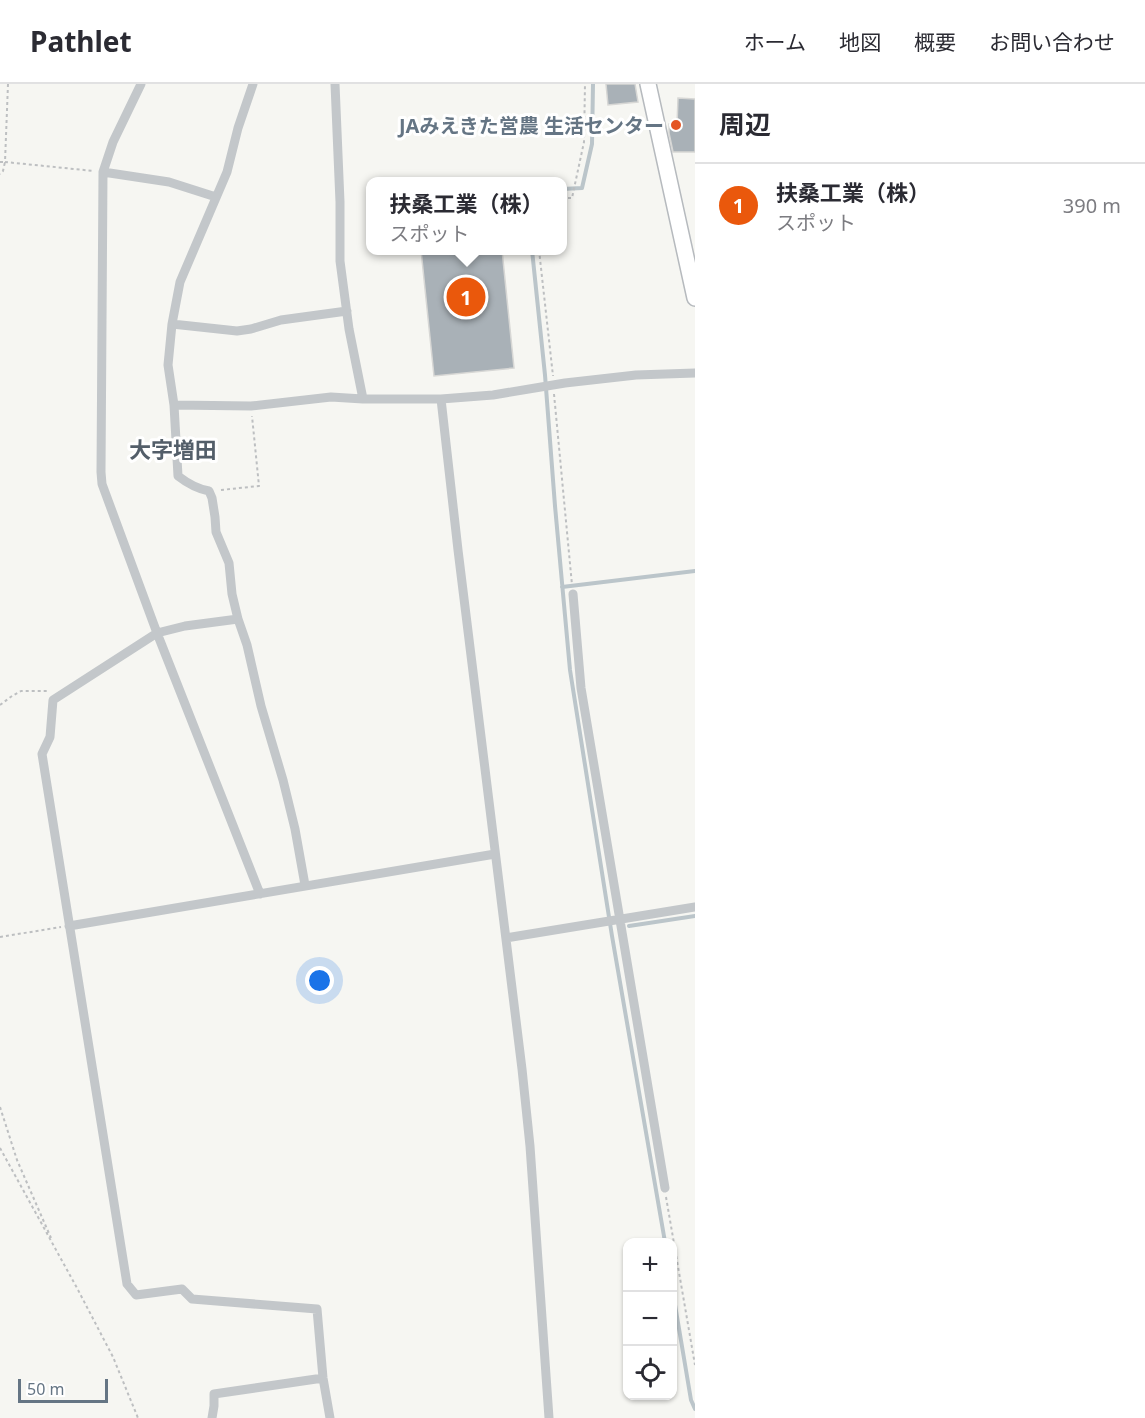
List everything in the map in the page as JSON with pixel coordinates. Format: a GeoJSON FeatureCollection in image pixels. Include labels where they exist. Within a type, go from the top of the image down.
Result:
{"type":"FeatureCollection","features":[{"type":"Feature","properties":{"kind":"main road"},"geometry":{"type":"LineString","coordinates":[[648,84],[695,297]]}},
{"type":"Feature","properties":{"kind":"street"},"geometry":{"type":"LineString","coordinates":[[141,84],[113,141],[103,172],[102,484],[157,633],[260,894]]}},
{"type":"Feature","properties":{"kind":"street"},"geometry":{"type":"LineString","coordinates":[[253,84],[238,128],[227,172],[180,282],[172,324],[168,365],[174,405],[178,476],[209,491],[212,498],[216,532],[229,563],[232,594],[283,780],[305,885]]}},
{"type":"Feature","properties":{"kind":"street"},"geometry":{"type":"LineString","coordinates":[[335,84],[340,261],[363,399]]}},
{"type":"Feature","properties":{"kind":"street"},"geometry":{"type":"LineString","coordinates":[[103,172],[169,183],[216,197]]}},
{"type":"Feature","properties":{"kind":"street"},"geometry":{"type":"LineString","coordinates":[[172,324],[237,331],[280,320],[347,312]]}},
{"type":"Feature","properties":{"kind":"street"},"geometry":{"type":"LineString","coordinates":[[174,405],[251,406],[332,397],[441,399],[493,395],[636,375],[695,373]]}},
{"type":"Feature","properties":{"kind":"street"},"geometry":{"type":"LineString","coordinates":[[441,399],[522,1068],[530,1146],[549,1418]]}},
{"type":"Feature","properties":{"kind":"street"},"geometry":{"type":"LineString","coordinates":[[573,594],[581,688],[665,1188]]}},
{"type":"Feature","properties":{"kind":"street"},"geometry":{"type":"LineString","coordinates":[[238,619],[185,626],[157,633],[53,700],[50,737],[42,754],[127,1284],[136,1295],[182,1289],[192,1299],[317,1309],[323,1378],[330,1418]]}},
{"type":"Feature","properties":{"kind":"street"},"geometry":{"type":"LineString","coordinates":[[69,926],[495,854]]}},
{"type":"Feature","properties":{"kind":"street"},"geometry":{"type":"LineString","coordinates":[[506,938],[695,907]]}},
{"type":"Feature","properties":{"kind":"street"},"geometry":{"type":"LineString","coordinates":[[212,1418],[214,1394],[323,1378]]}},
{"type":"Feature","properties":{"kind":"path"},"geometry":{"type":"LineString","coordinates":[[0,174],[5,162],[8,84]]}},
{"type":"Feature","properties":{"kind":"path"},"geometry":{"type":"LineString","coordinates":[[567,198],[572,198],[584,142],[585,84]]}},
{"type":"Feature","properties":{"kind":"path"},"geometry":{"type":"LineString","coordinates":[[0,162],[103,172]]}},
{"type":"Feature","properties":{"kind":"path"},"geometry":{"type":"LineString","coordinates":[[539,255],[548,386],[571,578]]}},
{"type":"Feature","properties":{"kind":"path"},"geometry":{"type":"LineString","coordinates":[[209,491],[259,486],[251,406]]}},
{"type":"Feature","properties":{"kind":"path"},"geometry":{"type":"LineString","coordinates":[[0,705],[21,691],[62,694]]}},
{"type":"Feature","properties":{"kind":"path"},"geometry":{"type":"LineString","coordinates":[[0,937],[69,926]]}},
{"type":"Feature","properties":{"kind":"path"},"geometry":{"type":"LineString","coordinates":[[0,1107],[17,1160],[57,1251]]}},
{"type":"Feature","properties":{"kind":"path"},"geometry":{"type":"LineString","coordinates":[[0,1148],[113,1357],[138,1418]]}},
{"type":"Feature","properties":{"kind":"path"},"geometry":{"type":"LineString","coordinates":[[665,1188],[695,1365]]}},
{"type":"Feature","properties":{"kind":"building"},"geometry":{"type":"Polygon","coordinates":[[[606,84],[635,84],[638,102],[608,105],[606,84]]]}},
{"type":"Feature","properties":{"kind":"building","name":"JAみえきた営農 生活センター"},"geometry":{"type":"Polygon","coordinates":[[[678,98],[695,99],[695,152],[673,152],[669,124],[677,125],[678,98]]]}},
{"type":"Feature","properties":{"kind":"building"},"geometry":{"type":"Polygon","coordinates":[[[422,255],[503,255],[514,368],[434,376],[422,255]]]}},
{"type":"Feature","properties":{"kind":"waterway"},"geometry":{"type":"LineString","coordinates":[[567,189],[582,188],[592,144],[593,84]]}},
{"type":"Feature","properties":{"kind":"waterway"},"geometry":{"type":"LineString","coordinates":[[533,255],[570,670],[612,936],[664,1238]]}},
{"type":"Feature","properties":{"kind":"waterway"},"geometry":{"type":"LineString","coordinates":[[562,587],[695,571]]}},
{"type":"Feature","properties":{"kind":"waterway"},"geometry":{"type":"LineString","coordinates":[[629,926],[695,916]]}},
{"type":"Feature","properties":{"kind":"waterway"},"geometry":{"type":"LineString","coordinates":[[673,1292],[691,1400],[695,1409]]}},
{"type":"Feature","properties":{"kind":"place","name":"JAみえきた営農 生活センター"},"geometry":{"type":"Point","coordinates":[676,125]}},
{"type":"Feature","properties":{"kind":"place","name":"扶桑工業（株）"},"geometry":{"type":"Point","coordinates":[466,297]}},
{"type":"Feature","properties":{"kind":"district","name":"大字増田"},"geometry":{"type":"Point","coordinates":[173,449]}}]}
